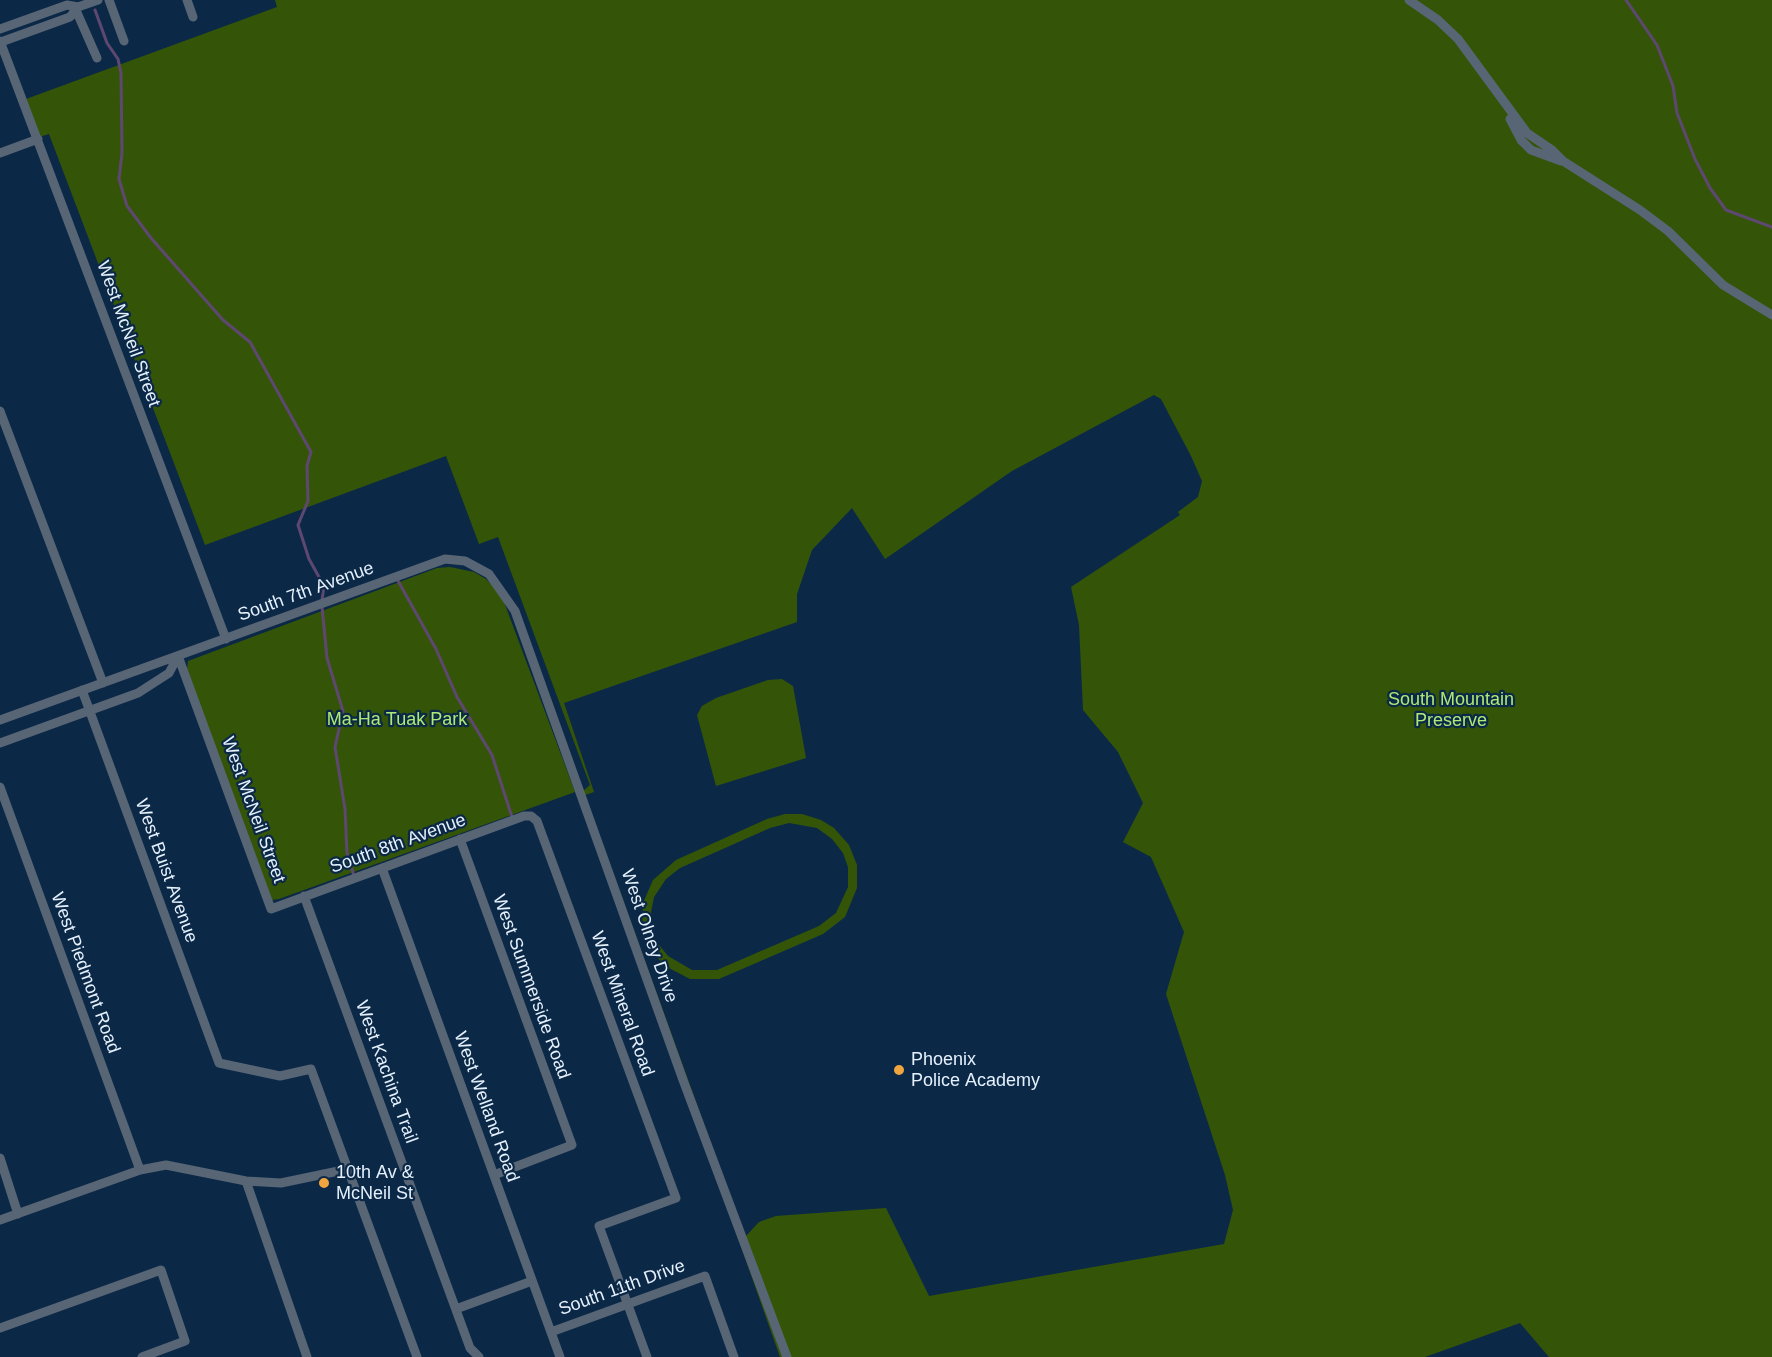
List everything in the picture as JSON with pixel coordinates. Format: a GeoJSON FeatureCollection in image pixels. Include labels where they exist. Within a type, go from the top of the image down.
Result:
{"type":"FeatureCollection","features":[{"type":"Feature","properties":{"kind":"street"},"geometry":{"type":"LineString","coordinates":[[0,29],[98,0]]}},
{"type":"Feature","properties":{"kind":"street"},"geometry":{"type":"LineString","coordinates":[[109,0],[124,41]]}},
{"type":"Feature","properties":{"kind":"street"},"geometry":{"type":"LineString","coordinates":[[187,0],[193,17]]}},
{"type":"Feature","properties":{"kind":"street"},"geometry":{"type":"LineString","coordinates":[[1409,0],[1450,30],[1506,108],[1527,133],[1552,150],[1563,162],[1640,210],[1668,231],[1724,285],[1772,315]]}},
{"type":"Feature","properties":{"kind":"street"},"geometry":{"type":"LineString","coordinates":[[0,42],[70,17],[75,6]]}},
{"type":"Feature","properties":{"kind":"street"},"geometry":{"type":"LineString","coordinates":[[75,6],[97,58]]}},
{"type":"Feature","properties":{"kind":"street","name":"West McNeil Street"},"geometry":{"type":"LineString","coordinates":[[0,42],[226,639]]}},
{"type":"Feature","properties":{"kind":"street"},"geometry":{"type":"LineString","coordinates":[[0,153],[38,139]]}},
{"type":"Feature","properties":{"kind":"street"},"geometry":{"type":"LineString","coordinates":[[0,411],[103,683]]}},
{"type":"Feature","properties":{"kind":"street","name":"South 7th Avenue"},"geometry":{"type":"LineString","coordinates":[[0,720],[445,559]]}},
{"type":"Feature","properties":{"kind":"street","name":"West Olney Drive"},"geometry":{"type":"LineString","coordinates":[[445,559],[465,561],[489,574],[515,611],[687,1091],[788,1357]]}},
{"type":"Feature","properties":{"kind":"street"},"geometry":{"type":"LineString","coordinates":[[0,742],[138,693],[158,683],[169,673],[178,656]]}},
{"type":"Feature","properties":{"kind":"street","name":"West McNeil Street"},"geometry":{"type":"LineString","coordinates":[[178,656],[271,909]]}},
{"type":"Feature","properties":{"kind":"street","name":"West Buist Avenue"},"geometry":{"type":"LineString","coordinates":[[82,690],[219,1063],[280,1076],[311,1069],[348,1169]]}},
{"type":"Feature","properties":{"kind":"street","name":"West Piedmont Road"},"geometry":{"type":"LineString","coordinates":[[0,787],[140,1170]]}},
{"type":"Feature","properties":{"kind":"street","name":"South 8th Avenue"},"geometry":{"type":"LineString","coordinates":[[271,909],[524,816],[531,816],[537,821]]}},
{"type":"Feature","properties":{"kind":"street","name":"West Mineral Road"},"geometry":{"type":"LineString","coordinates":[[537,821],[676,1198],[599,1226],[627,1304]]}},
{"type":"Feature","properties":{"kind":"street","name":"West Summerside Road"},"geometry":{"type":"LineString","coordinates":[[460,839],[572,1145],[494,1175]]}},
{"type":"Feature","properties":{"kind":"street","name":"West Welland Road"},"geometry":{"type":"LineString","coordinates":[[382,868],[560,1357]]}},
{"type":"Feature","properties":{"kind":"street","name":"West Kachina Trail"},"geometry":{"type":"LineString","coordinates":[[304,896],[470,1348],[479,1357]]}},
{"type":"Feature","properties":{"kind":"street"},"geometry":{"type":"LineString","coordinates":[[0,1158],[18,1214]]}},
{"type":"Feature","properties":{"kind":"street"},"geometry":{"type":"LineString","coordinates":[[0,1220],[140,1170],[178,1166],[246,1181],[298,1181],[348,1169],[417,1357]]}},
{"type":"Feature","properties":{"kind":"street"},"geometry":{"type":"LineString","coordinates":[[246,1181],[308,1357]]}},
{"type":"Feature","properties":{"kind":"street"},"geometry":{"type":"LineString","coordinates":[[0,1328],[161,1270],[185,1341],[142,1357]]}},
{"type":"Feature","properties":{"kind":"street","name":"South 11th Drive"},"geometry":{"type":"LineString","coordinates":[[551,1332],[705,1276],[734,1357]]}},
{"type":"Feature","properties":{"kind":"street"},"geometry":{"type":"LineString","coordinates":[[456,1309],[532,1281]]}},
{"type":"Feature","properties":{"kind":"street"},"geometry":{"type":"LineString","coordinates":[[627,1304],[647,1357]]}},
{"type":"Feature","properties":{"kind":"green space","name":"South Mountain Preserve"},"geometry":{"type":"Polygon","coordinates":[[[275,0],[1772,0],[1772,1357],[1549,1357],[1520,1323],[1425,1357],[780,1357],[581,793],[590,785],[498,537],[479,544],[446,456],[205,545],[49,134],[39,137],[26,99],[277,7],[275,0]],[[1154,395],[1012,471],[885,559],[852,508],[812,550],[797,594],[797,622],[564,703],[594,792],[585,795],[745,1237],[759,1222],[776,1216],[886,1208],[929,1296],[1224,1244],[1233,1210],[1225,1175],[1166,994],[1184,932],[1151,857],[1123,842],[1143,803],[1118,752],[1083,710],[1079,625],[1071,587],[1180,515],[1178,512],[1198,497],[1202,481],[1161,399],[1154,395]]]}},
{"type":"Feature","properties":{"kind":"green space","name":"Ma-Ha Tuak Park"},"geometry":{"type":"Polygon","coordinates":[[[450,567],[474,572],[486,579],[501,594],[575,792],[272,900],[187,670],[188,661],[437,568],[450,567]]]}},
{"type":"Feature","properties":{"kind":"green space"},"geometry":{"type":"Polygon","coordinates":[[[782,679],[793,686],[806,758],[716,786],[697,715],[702,706],[716,698],[768,680],[782,679]]]}},
{"type":"Feature","properties":{"kind":"green space"},"geometry":{"type":"Polygon","coordinates":[[[785,814],[802,814],[821,820],[834,828],[849,845],[857,865],[857,888],[845,917],[823,934],[719,979],[690,979],[665,966],[649,948],[642,929],[643,903],[653,880],[676,860],[767,819],[785,814]],[[789,823],[770,828],[680,868],[666,879],[654,897],[651,912],[655,940],[668,956],[692,970],[717,970],[819,926],[836,913],[848,887],[848,867],[843,853],[832,839],[817,828],[789,823]]]}},
{"type":"Feature","properties":{"kind":"waterway"},"geometry":{"type":"LineString","coordinates":[[1626,0],[1657,45],[1673,86],[1677,113],[1695,159],[1710,188],[1726,210],[1772,227]]}},
{"type":"Feature","properties":{"kind":"waterway"},"geometry":{"type":"LineString","coordinates":[[95,10],[107,43],[118,59],[121,73],[122,153],[119,179],[127,206],[151,238],[223,320],[250,342],[311,452],[307,466],[308,501],[298,525],[309,559],[324,586],[322,600]]}},
{"type":"Feature","properties":{"kind":"waterway"},"geometry":{"type":"LineString","coordinates":[[397,579],[436,649],[457,697],[492,755],[512,817]]}},
{"type":"Feature","properties":{"kind":"waterway"},"geometry":{"type":"LineString","coordinates":[[322,607],[327,658],[343,711],[335,747],[345,809],[347,853],[354,876]]}},
{"type":"Feature","properties":{"kind":"place","name":"Phoenix Police Academy"},"geometry":{"type":"Point","coordinates":[899,1070]}},
{"type":"Feature","properties":{"kind":"place","name":"10th Av & McNeil St"},"geometry":{"type":"Point","coordinates":[324,1183]}}]}
